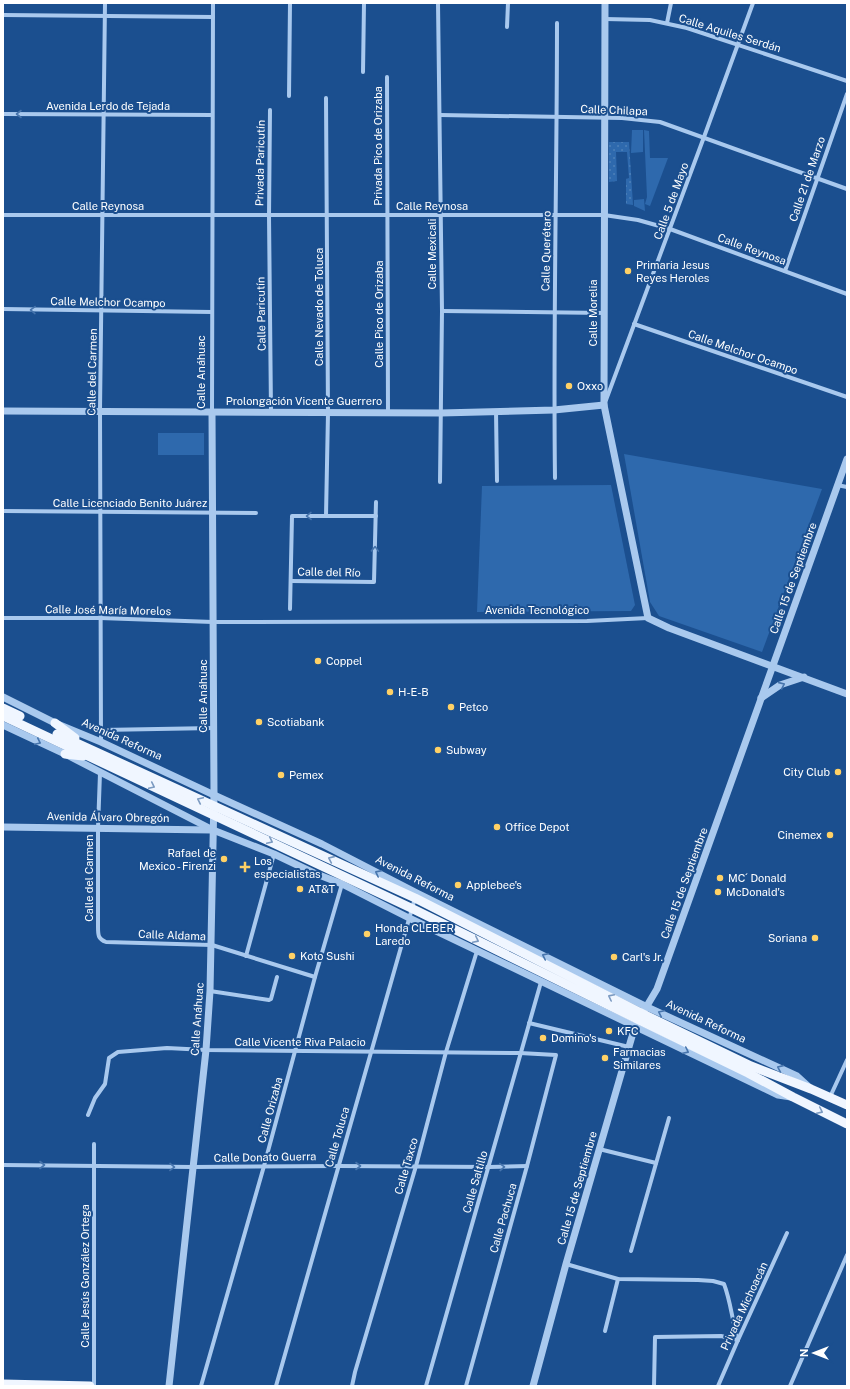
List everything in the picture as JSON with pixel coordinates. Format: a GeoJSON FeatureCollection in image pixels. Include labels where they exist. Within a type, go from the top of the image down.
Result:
{"type":"FeatureCollection","features":[{"type":"Feature","properties":{"kind":"main road","name":"Avenida Reforma"},"geometry":{"type":"LineString","coordinates":[[3,708],[90,752],[214,810],[326,867],[641,1017],[751,1066],[811,1089],[847,1105]]}},
{"type":"Feature","properties":{"kind":"main road","name":"Avenida Reforma"},"geometry":{"type":"LineString","coordinates":[[3,716],[90,752]]}},
{"type":"Feature","properties":{"kind":"main road"},"geometry":{"type":"LineString","coordinates":[[55,723],[90,752]]}},
{"type":"Feature","properties":{"kind":"main road"},"geometry":{"type":"LineString","coordinates":[[65,754],[90,752]]}},
{"type":"Feature","properties":{"kind":"main road","name":"Avenida Reforma"},"geometry":{"type":"LineString","coordinates":[[214,810],[416,895],[641,1017],[847,1124]]}},
{"type":"Feature","properties":{"kind":"main road"},"geometry":{"type":"LineString","coordinates":[[326,867],[329,871],[336,875],[342,884]]}},
{"type":"Feature","properties":{"kind":"main road"},"geometry":{"type":"LineString","coordinates":[[3,1384],[90,1386]]}},
{"type":"Feature","properties":{"kind":"street","name":"Calle del Carmen"},"geometry":{"type":"LineString","coordinates":[[101,742],[100,410],[105,3]]}},
{"type":"Feature","properties":{"kind":"street","name":"Calle Anáhuac"},"geometry":{"type":"LineString","coordinates":[[169,1386],[206,1050],[212,946],[214,810],[212,412],[213,3]]}},
{"type":"Feature","properties":{"kind":"street"},"geometry":{"type":"LineString","coordinates":[[289,96],[290,3]]}},
{"type":"Feature","properties":{"kind":"street"},"geometry":{"type":"LineString","coordinates":[[363,72],[364,3]]}},
{"type":"Feature","properties":{"kind":"street","name":"Calle Mexicali"},"geometry":{"type":"LineString","coordinates":[[438,3],[442,311],[440,482]]}},
{"type":"Feature","properties":{"kind":"street"},"geometry":{"type":"LineString","coordinates":[[507,28],[508,3]]}},
{"type":"Feature","properties":{"kind":"street","name":"Calle Morelia"},"geometry":{"type":"LineString","coordinates":[[605,3],[604,405],[648,618]]}},
{"type":"Feature","properties":{"kind":"street"},"geometry":{"type":"LineString","coordinates":[[668,24],[671,3]]}},
{"type":"Feature","properties":{"kind":"street","name":"Calle 5 de Mayo"},"geometry":{"type":"LineString","coordinates":[[604,405],[753,3]]}},
{"type":"Feature","properties":{"kind":"street"},"geometry":{"type":"LineString","coordinates":[[3,16],[213,17]]}},
{"type":"Feature","properties":{"kind":"street","name":"Calle Aquiles Serdán"},"geometry":{"type":"LineString","coordinates":[[605,19],[650,20],[668,24],[738,44],[847,81]]}},
{"type":"Feature","properties":{"kind":"street","name":"Calle Querétaro"},"geometry":{"type":"LineString","coordinates":[[554,478],[557,24]]}},
{"type":"Feature","properties":{"kind":"street","name":"Privada Pico de Orizaba"},"geometry":{"type":"LineString","coordinates":[[386,77],[388,215]]}},
{"type":"Feature","properties":{"kind":"street","name":"Calle 21 de Marzo"},"geometry":{"type":"LineString","coordinates":[[784,271],[847,94]]}},
{"type":"Feature","properties":{"kind":"street","name":"Calle Nevado de Toluca"},"geometry":{"type":"LineString","coordinates":[[326,98],[328,413],[326,516]]}},
{"type":"Feature","properties":{"kind":"street","name":"Privada Paricutín"},"geometry":{"type":"LineString","coordinates":[[269,216],[270,110]]}},
{"type":"Feature","properties":{"kind":"street","name":"Avenida Lerdo de Tejada"},"geometry":{"type":"LineString","coordinates":[[3,114],[212,115]]}},
{"type":"Feature","properties":{"kind":"street","name":"Calle Chilapa"},"geometry":{"type":"LineString","coordinates":[[440,115],[642,119],[660,122],[847,189]]}},
{"type":"Feature","properties":{"kind":"street","name":"Calle Reynosa"},"geometry":{"type":"LineString","coordinates":[[3,215],[604,215],[638,220],[670,229],[847,294]]}},
{"type":"Feature","properties":{"kind":"street","name":"Calle Pico de Orizaba"},"geometry":{"type":"LineString","coordinates":[[388,215],[388,413]]}},
{"type":"Feature","properties":{"kind":"street","name":"Calle Paricutín"},"geometry":{"type":"LineString","coordinates":[[269,216],[271,412]]}},
{"type":"Feature","properties":{"kind":"street","name":"Calle Melchor Ocampo"},"geometry":{"type":"LineString","coordinates":[[3,309],[212,312]]}},
{"type":"Feature","properties":{"kind":"street"},"geometry":{"type":"LineString","coordinates":[[442,311],[605,313]]}},
{"type":"Feature","properties":{"kind":"street","name":"Calle Melchor Ocampo"},"geometry":{"type":"LineString","coordinates":[[634,324],[847,397]]}},
{"type":"Feature","properties":{"kind":"street","name":"Prolongación Vicente Guerrero"},"geometry":{"type":"LineString","coordinates":[[3,411],[100,410],[388,413],[554,410],[604,405]]}},
{"type":"Feature","properties":{"kind":"street"},"geometry":{"type":"LineString","coordinates":[[496,411],[497,481]]}},
{"type":"Feature","properties":{"kind":"street","name":"Calle 15 de Septiembre"},"geometry":{"type":"LineString","coordinates":[[534,1386],[566,1264],[629,1047],[641,1017],[657,989],[847,459]]}},
{"type":"Feature","properties":{"kind":"street"},"geometry":{"type":"LineString","coordinates":[[837,486],[847,487]]}},
{"type":"Feature","properties":{"kind":"street","name":"Calle del Río"},"geometry":{"type":"LineString","coordinates":[[291,581],[374,582],[376,502]]}},
{"type":"Feature","properties":{"kind":"street","name":"Calle Licenciado Benito Juárez"},"geometry":{"type":"LineString","coordinates":[[3,511],[256,513]]}},
{"type":"Feature","properties":{"kind":"street","name":"Calle del Río"},"geometry":{"type":"LineString","coordinates":[[290,609],[292,516],[376,516]]}},
{"type":"Feature","properties":{"kind":"street","name":"Calle José María Morelos"},"geometry":{"type":"LineString","coordinates":[[3,618],[100,618],[213,622]]}},
{"type":"Feature","properties":{"kind":"street","name":"Avenida Tecnológico"},"geometry":{"type":"LineString","coordinates":[[213,622],[587,621],[648,618],[669,628],[773,665],[847,694]]}},
{"type":"Feature","properties":{"kind":"street"},"geometry":{"type":"LineString","coordinates":[[761,698],[780,686],[804,677]]}},
{"type":"Feature","properties":{"kind":"street","name":"Avenida Reforma"},"geometry":{"type":"LineString","coordinates":[[3,697],[55,723],[101,742],[322,844],[416,895]]}},
{"type":"Feature","properties":{"kind":"street","name":"Avenida Reforma"},"geometry":{"type":"LineString","coordinates":[[3,725],[65,754],[213,830],[274,854],[314,873],[342,884],[541,982],[641,1017]]}},
{"type":"Feature","properties":{"kind":"street"},"geometry":{"type":"LineString","coordinates":[[101,730],[214,728]]}},
{"type":"Feature","properties":{"kind":"street","name":"Calle del Carmen"},"geometry":{"type":"LineString","coordinates":[[98,935],[98,828],[100,773]]}},
{"type":"Feature","properties":{"kind":"street","name":"Avenida Álvaro Obregón"},"geometry":{"type":"LineString","coordinates":[[3,827],[213,830]]}},
{"type":"Feature","properties":{"kind":"street"},"geometry":{"type":"LineString","coordinates":[[246,956],[274,854]]}},
{"type":"Feature","properties":{"kind":"street","name":"Calle Orizaba"},"geometry":{"type":"LineString","coordinates":[[201,1386],[342,884]]}},
{"type":"Feature","properties":{"kind":"street","name":"Calle Toluca"},"geometry":{"type":"LineString","coordinates":[[276,1386],[416,895]]}},
{"type":"Feature","properties":{"kind":"street","name":"Calle Aldama"},"geometry":{"type":"LineString","coordinates":[[98,935],[100,940],[106,942],[212,946],[315,978]]}},
{"type":"Feature","properties":{"kind":"street","name":"Calle Taxco"},"geometry":{"type":"LineString","coordinates":[[352,1386],[357,1364],[416,1166],[446,1052],[477,951]]}},
{"type":"Feature","properties":{"kind":"street"},"geometry":{"type":"LineString","coordinates":[[210,991],[269,1000],[271,999],[277,977]]}},
{"type":"Feature","properties":{"kind":"street","name":"Calle Saltillo"},"geometry":{"type":"LineString","coordinates":[[426,1386],[541,982]]}},
{"type":"Feature","properties":{"kind":"street"},"geometry":{"type":"LineString","coordinates":[[529,1023],[629,1047]]}},
{"type":"Feature","properties":{"kind":"street","name":"Calle Vicente Riva Palacio"},"geometry":{"type":"LineString","coordinates":[[88,1115],[95,1098],[106,1084],[109,1058],[118,1052],[167,1048],[295,1052],[371,1051],[520,1053],[556,1055]]}},
{"type":"Feature","properties":{"kind":"street","name":"Calle Pachuca"},"geometry":{"type":"LineString","coordinates":[[466,1386],[556,1055]]}},
{"type":"Feature","properties":{"kind":"street"},"geometry":{"type":"LineString","coordinates":[[829,1098],[847,1060]]}},
{"type":"Feature","properties":{"kind":"street"},"geometry":{"type":"LineString","coordinates":[[631,1251],[669,1118]]}},
{"type":"Feature","properties":{"kind":"street","name":"Calle Jesús González Ortega"},"geometry":{"type":"LineString","coordinates":[[94,1144],[94,1386]]}},
{"type":"Feature","properties":{"kind":"street"},"geometry":{"type":"LineString","coordinates":[[600,1149],[656,1163]]}},
{"type":"Feature","properties":{"kind":"street","name":"Calle Donato Guerra"},"geometry":{"type":"LineString","coordinates":[[3,1165],[193,1167],[527,1166]]}},
{"type":"Feature","properties":{"kind":"street","name":"Privada Michoacán"},"geometry":{"type":"LineString","coordinates":[[718,1386],[788,1234]]}},
{"type":"Feature","properties":{"kind":"street"},"geometry":{"type":"LineString","coordinates":[[790,1386],[847,1255]]}},
{"type":"Feature","properties":{"kind":"street"},"geometry":{"type":"LineString","coordinates":[[566,1264],[618,1279],[698,1280],[713,1281],[724,1284],[738,1340],[721,1336],[655,1337],[654,1386]]}},
{"type":"Feature","properties":{"kind":"street"},"geometry":{"type":"LineString","coordinates":[[606,1330],[618,1279]]}},
{"type":"Feature","properties":{"kind":"shaded area"},"geometry":{"type":"Polygon","coordinates":[[[632,130],[643,130],[643,152],[631,153],[632,130]]]}},
{"type":"Feature","properties":{"kind":"shaded area"},"geometry":{"type":"Polygon","coordinates":[[[644,130],[649,131],[650,158],[668,158],[650,206],[645,204],[647,197],[644,130]]]}},
{"type":"Feature","properties":{"kind":"shaded area"},"geometry":{"type":"Polygon","coordinates":[[[609,142],[629,142],[633,205],[626,204],[626,179],[629,178],[627,152],[616,152],[617,181],[609,182],[609,142]]]}},
{"type":"Feature","properties":{"kind":"shaded area"},"geometry":{"type":"Polygon","coordinates":[[[644,199],[645,211],[634,206],[634,200],[644,199]]]}},
{"type":"Feature","properties":{"kind":"shaded area"},"geometry":{"type":"Polygon","coordinates":[[[158,433],[204,433],[204,455],[158,455],[158,433]]]}},
{"type":"Feature","properties":{"kind":"shaded area"},"geometry":{"type":"Polygon","coordinates":[[[624,454],[822,489],[762,652],[659,616],[650,602],[624,454]]]}},
{"type":"Feature","properties":{"kind":"shaded area"},"geometry":{"type":"Polygon","coordinates":[[[611,485],[635,605],[631,611],[477,612],[482,486],[611,485]]]}},
{"type":"Feature","properties":{"kind":"place","name":"Primaria Jesus Reyes Heroles"},"geometry":{"type":"Point","coordinates":[628,271]}},
{"type":"Feature","properties":{"kind":"place","name":"Oxxo"},"geometry":{"type":"Point","coordinates":[569,386]}},
{"type":"Feature","properties":{"kind":"place","name":"Coppel"},"geometry":{"type":"Point","coordinates":[318,661]}},
{"type":"Feature","properties":{"kind":"place","name":"H-E-B"},"geometry":{"type":"Point","coordinates":[390,692]}},
{"type":"Feature","properties":{"kind":"place","name":"Petco"},"geometry":{"type":"Point","coordinates":[451,707]}},
{"type":"Feature","properties":{"kind":"place","name":"Scotiabank"},"geometry":{"type":"Point","coordinates":[259,722]}},
{"type":"Feature","properties":{"kind":"place","name":"Subway"},"geometry":{"type":"Point","coordinates":[438,750]}},
{"type":"Feature","properties":{"kind":"place","name":"City Club"},"geometry":{"type":"Point","coordinates":[838,772]}},
{"type":"Feature","properties":{"kind":"place","name":"Pemex"},"geometry":{"type":"Point","coordinates":[281,775]}},
{"type":"Feature","properties":{"kind":"place","name":"Office Depot"},"geometry":{"type":"Point","coordinates":[497,827]}},
{"type":"Feature","properties":{"kind":"place","name":"Cinemex"},"geometry":{"type":"Point","coordinates":[830,835]}},
{"type":"Feature","properties":{"kind":"place","name":"Rafael de Mexico - Firenzi"},"geometry":{"type":"Point","coordinates":[224,859]}},
{"type":"Feature","properties":{"kind":"place","name":"Los especialistas"},"geometry":{"type":"Point","coordinates":[245,867]}},
{"type":"Feature","properties":{"kind":"place","name":"MC´ Donald"},"geometry":{"type":"Point","coordinates":[720,878]}},
{"type":"Feature","properties":{"kind":"place","name":"Applebee's"},"geometry":{"type":"Point","coordinates":[458,885]}},
{"type":"Feature","properties":{"kind":"place","name":"AT&T"},"geometry":{"type":"Point","coordinates":[300,889]}},
{"type":"Feature","properties":{"kind":"place","name":"McDonald's"},"geometry":{"type":"Point","coordinates":[718,892]}},
{"type":"Feature","properties":{"kind":"place","name":"Honda CLEBER Laredo"},"geometry":{"type":"Point","coordinates":[367,934]}},
{"type":"Feature","properties":{"kind":"place","name":"Soriana"},"geometry":{"type":"Point","coordinates":[815,938]}},
{"type":"Feature","properties":{"kind":"place","name":"Koto Sushi"},"geometry":{"type":"Point","coordinates":[292,956]}},
{"type":"Feature","properties":{"kind":"place","name":"Carl's Jr."},"geometry":{"type":"Point","coordinates":[614,957]}},
{"type":"Feature","properties":{"kind":"place","name":"KFC"},"geometry":{"type":"Point","coordinates":[609,1031]}},
{"type":"Feature","properties":{"kind":"place","name":"Domino's"},"geometry":{"type":"Point","coordinates":[543,1038]}},
{"type":"Feature","properties":{"kind":"place","name":"Farmacias Similares"},"geometry":{"type":"Point","coordinates":[605,1058]}}]}
